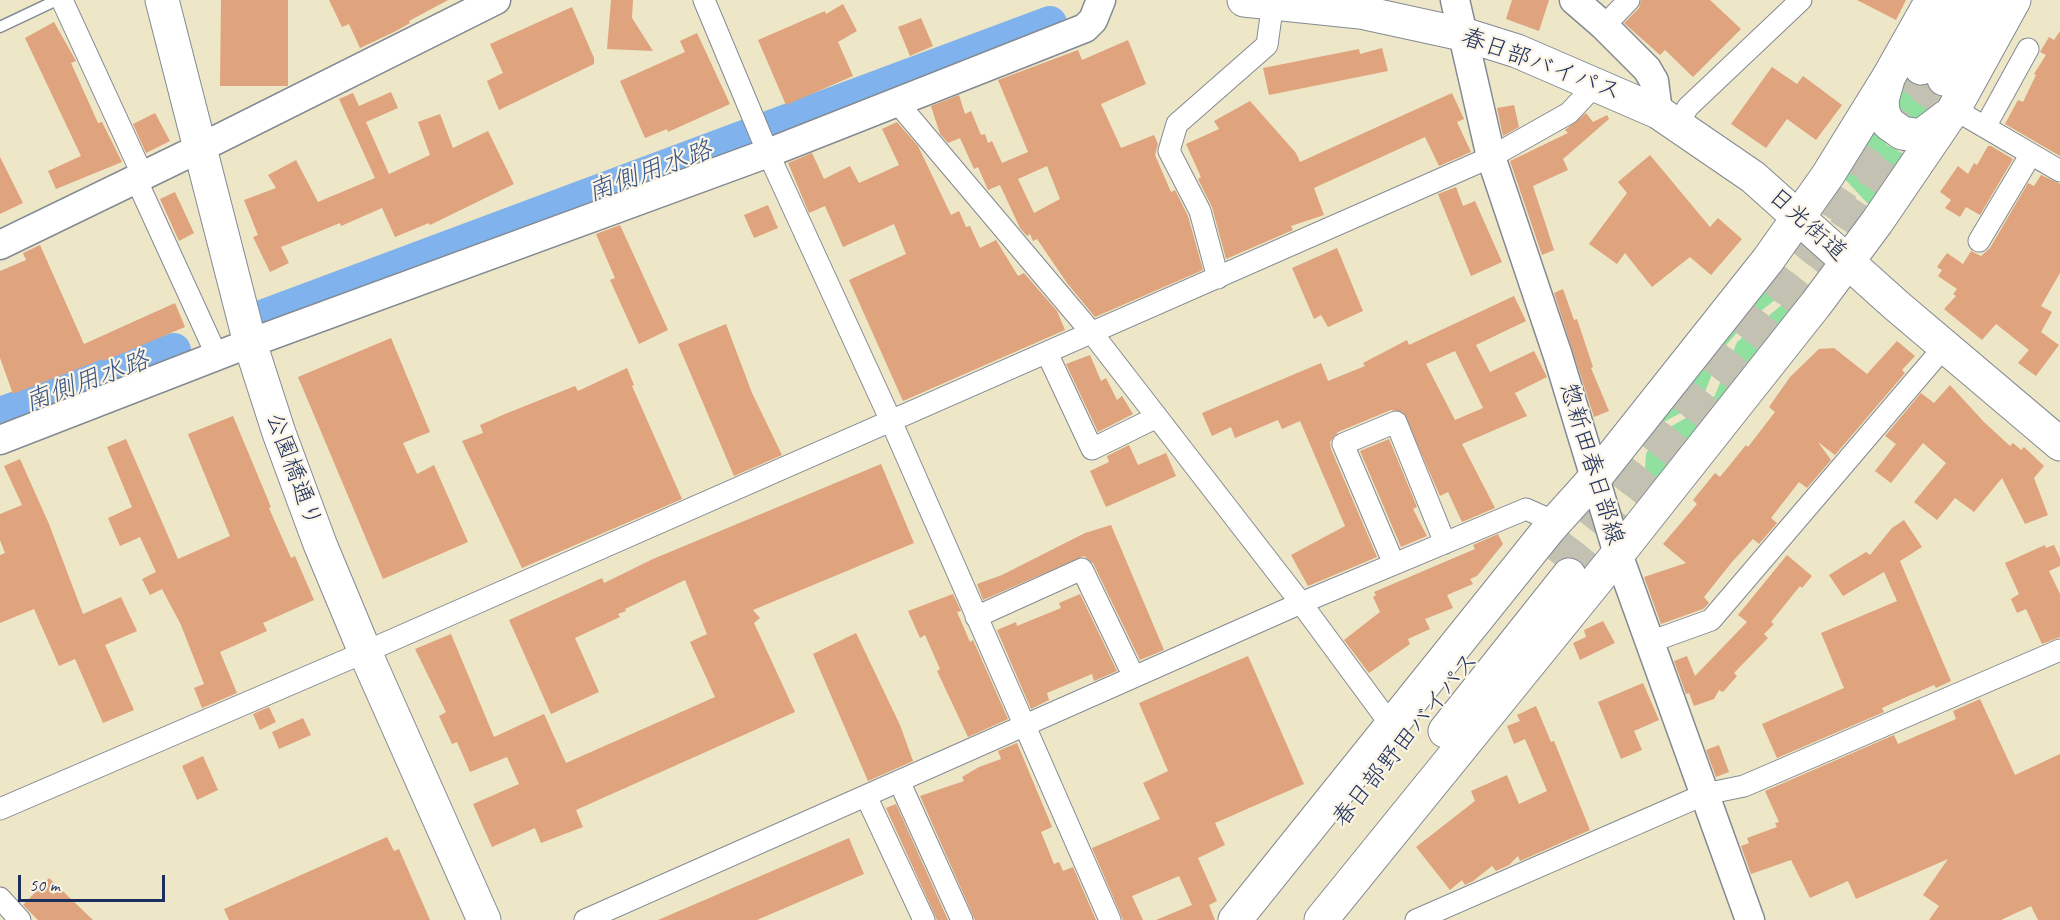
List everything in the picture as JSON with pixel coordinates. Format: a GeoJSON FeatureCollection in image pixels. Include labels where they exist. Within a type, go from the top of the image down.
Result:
{"type":"FeatureCollection","features":[{"type":"Feature","properties":{"kind":"main road","name":"公園橋通り"},"geometry":{"type":"LineString","coordinates":[[162,0],[250,343],[300,493],[365,652],[484,920]]}},
{"type":"Feature","properties":{"kind":"main road"},"geometry":{"type":"LineString","coordinates":[[1235,920],[1555,522],[1595,478],[1768,260],[1888,78],[1932,0]]}},
{"type":"Feature","properties":{"kind":"main road"},"geometry":{"type":"LineString","coordinates":[[1957,0],[1932,73],[1984,0]]}},
{"type":"Feature","properties":{"kind":"main road"},"geometry":{"type":"LineString","coordinates":[[1321,920],[1618,554],[1848,262],[1954,110],[2014,0]]}},
{"type":"Feature","properties":{"kind":"main road","name":"春日部バイパス"},"geometry":{"type":"LineString","coordinates":[[1259,1],[1334,4],[1388,10],[1517,51],[1596,84],[1667,118]]}},
{"type":"Feature","properties":{"kind":"main road"},"geometry":{"type":"LineString","coordinates":[[1888,78],[1882,100],[1883,112],[1888,123],[1902,133],[1921,136],[1954,110]]}},
{"type":"Feature","properties":{"kind":"main road","name":"日光街道"},"geometry":{"type":"LineString","coordinates":[[1667,118],[1753,177],[1944,347],[2060,444]]}},
{"type":"Feature","properties":{"kind":"main road","name":"春日部野田バイパス"},"geometry":{"type":"LineString","coordinates":[[1262,920],[1560,568],[1296,920]]}},
{"type":"Feature","properties":{"kind":"street"},"geometry":{"type":"LineString","coordinates":[[62,0],[217,356]]}},
{"type":"Feature","properties":{"kind":"street"},"geometry":{"type":"LineString","coordinates":[[0,244],[200,148],[496,0]]}},
{"type":"Feature","properties":{"kind":"street"},"geometry":{"type":"LineString","coordinates":[[704,0],[766,147],[891,422],[1110,920]]}},
{"type":"Feature","properties":{"kind":"street"},"geometry":{"type":"LineString","coordinates":[[0,440],[250,343],[766,147],[896,101],[1084,28],[1093,20],[1101,0]]}},
{"type":"Feature","properties":{"kind":"street","name":"惣新田春日部線"},"geometry":{"type":"LineString","coordinates":[[1455,0],[1466,35],[1491,157],[1558,356],[1618,554],[1750,920]]}},
{"type":"Feature","properties":{"kind":"street"},"geometry":{"type":"LineString","coordinates":[[1574,0],[1647,69],[1654,81],[1667,118],[1688,107],[1801,0]]}},
{"type":"Feature","properties":{"kind":"street"},"geometry":{"type":"LineString","coordinates":[[1604,26],[1629,0]]}},
{"type":"Feature","properties":{"kind":"street"},"geometry":{"type":"LineString","coordinates":[[1218,278],[1200,211],[1169,151],[1177,124],[1267,45],[1259,1]]}},
{"type":"Feature","properties":{"kind":"street"},"geometry":{"type":"LineString","coordinates":[[1986,127],[2028,49]]}},
{"type":"Feature","properties":{"kind":"street"},"geometry":{"type":"LineString","coordinates":[[0,808],[365,652],[1491,157],[1569,114],[1596,84]]}},
{"type":"Feature","properties":{"kind":"street"},"geometry":{"type":"LineString","coordinates":[[896,101],[1092,333],[1301,603],[1391,725]]}},
{"type":"Feature","properties":{"kind":"street"},"geometry":{"type":"LineString","coordinates":[[1954,110],[2060,171]]}},
{"type":"Feature","properties":{"kind":"street"},"geometry":{"type":"LineString","coordinates":[[1979,241],[2031,154]]}},
{"type":"Feature","properties":{"kind":"street"},"geometry":{"type":"LineString","coordinates":[[1650,642],[1711,620],[1944,347]]}},
{"type":"Feature","properties":{"kind":"street"},"geometry":{"type":"LineString","coordinates":[[1047,353],[1092,449],[1157,417]]}},
{"type":"Feature","properties":{"kind":"street"},"geometry":{"type":"LineString","coordinates":[[1394,564],[1343,444],[1354,439],[1396,422],[1445,543]]}},
{"type":"Feature","properties":{"kind":"street"},"geometry":{"type":"LineString","coordinates":[[585,920],[1301,603],[1526,509],[1555,522]]}},
{"type":"Feature","properties":{"kind":"street"},"geometry":{"type":"LineString","coordinates":[[976,616],[1082,569],[1134,677]]}},
{"type":"Feature","properties":{"kind":"street"},"geometry":{"type":"LineString","coordinates":[[1416,920],[1705,794],[1744,786],[2060,650]]}},
{"type":"Feature","properties":{"kind":"street"},"geometry":{"type":"LineString","coordinates":[[899,781],[962,920]]}},
{"type":"Feature","properties":{"kind":"street"},"geometry":{"type":"LineString","coordinates":[[866,796],[924,920]]}},
{"type":"Feature","properties":{"kind":"street"},"geometry":{"type":"LineString","coordinates":[[0,898],[20,920]]}},
{"type":"Feature","properties":{"kind":"lane"},"geometry":{"type":"LineString","coordinates":[[0,27],[57,0]]}},
{"type":"Feature","properties":{"kind":"green space"},"geometry":{"type":"Polygon","coordinates":[[[1908,65],[1949,91],[1938,113],[1904,125],[1892,98],[1908,65]]]}},
{"type":"Feature","properties":{"kind":"green space"},"geometry":{"type":"Polygon","coordinates":[[[1873,126],[1887,145],[1906,155],[1870,206],[1841,175],[1873,126]]]}},
{"type":"Feature","properties":{"kind":"green space"},"geometry":{"type":"Polygon","coordinates":[[[1775,274],[1784,283],[1784,290],[1779,297],[1745,323],[1722,350],[1704,394],[1690,408],[1654,427],[1775,274]]]}},
{"type":"Feature","properties":{"kind":"green space"},"geometry":{"type":"Polygon","coordinates":[[[1796,293],[1806,302],[1651,489],[1645,469],[1646,454],[1655,438],[1707,406],[1715,395],[1737,342],[1796,293]]]}},
{"type":"Feature","properties":{"kind":"green space"},"geometry":{"type":"Polygon","coordinates":[[[1567,535],[1579,581],[1542,552],[1567,535]]]}},
{"type":"Feature","properties":{"kind":"building"},"geometry":{"type":"Polygon","coordinates":[[[221,0],[288,0],[288,86],[220,86],[221,0]]]}},
{"type":"Feature","properties":{"kind":"building"},"geometry":{"type":"Polygon","coordinates":[[[329,0],[448,0],[409,21],[410,23],[394,32],[360,48],[349,24],[342,27],[329,0]]]}},
{"type":"Feature","properties":{"kind":"building"},"geometry":{"type":"Polygon","coordinates":[[[611,0],[633,0],[632,18],[653,51],[607,49],[611,0]]]}},
{"type":"Feature","properties":{"kind":"building"},"geometry":{"type":"Polygon","coordinates":[[[1512,0],[1549,0],[1539,31],[1506,19],[1512,0]]]}},
{"type":"Feature","properties":{"kind":"building"},"geometry":{"type":"Polygon","coordinates":[[[1641,0],[1710,0],[1741,29],[1693,77],[1665,50],[1660,55],[1624,23],[1639,8],[1641,0]]]}},
{"type":"Feature","properties":{"kind":"building"},"geometry":{"type":"Polygon","coordinates":[[[1857,0],[1906,0],[1896,20],[1857,0]]]}},
{"type":"Feature","properties":{"kind":"building"},"geometry":{"type":"Polygon","coordinates":[[[843,4],[857,31],[838,42],[853,76],[786,105],[758,40],[825,11],[826,14],[843,4]]]}},
{"type":"Feature","properties":{"kind":"building"},"geometry":{"type":"Polygon","coordinates":[[[572,7],[594,58],[594,64],[499,110],[487,81],[503,73],[490,44],[572,7]]]}},
{"type":"Feature","properties":{"kind":"building"},"geometry":{"type":"Polygon","coordinates":[[[921,18],[933,46],[910,56],[898,27],[921,18]]]}},
{"type":"Feature","properties":{"kind":"building"},"geometry":{"type":"Polygon","coordinates":[[[54,22],[76,61],[71,63],[98,123],[102,122],[122,162],[56,189],[48,171],[81,156],[25,38],[54,22]]]}},
{"type":"Feature","properties":{"kind":"building"},"geometry":{"type":"Polygon","coordinates":[[[2060,31],[2060,156],[2005,124],[2018,100],[2023,102],[2036,75],[2034,74],[2046,55],[2040,52],[2049,37],[2054,40],[2060,31]]]}},
{"type":"Feature","properties":{"kind":"building"},"geometry":{"type":"Polygon","coordinates":[[[697,33],[730,104],[668,132],[667,129],[645,138],[620,81],[685,52],[680,41],[697,33]]]}},
{"type":"Feature","properties":{"kind":"building"},"geometry":{"type":"Polygon","coordinates":[[[1128,40],[1146,84],[1101,104],[1121,148],[1154,135],[1158,144],[1155,155],[1171,192],[1175,190],[1188,216],[1203,270],[1095,317],[1067,283],[1037,239],[1033,241],[1030,234],[1027,236],[1020,228],[1000,185],[988,190],[978,167],[974,169],[960,138],[948,143],[940,134],[931,106],[959,95],[965,114],[971,111],[981,135],[985,134],[988,143],[992,141],[1002,163],[1028,152],[998,80],[1078,50],[1082,60],[1128,40]],[[1047,166],[1018,179],[1034,213],[1060,199],[1047,166]]]}},
{"type":"Feature","properties":{"kind":"building"},"geometry":{"type":"Polygon","coordinates":[[[1382,48],[1388,71],[1269,95],[1263,68],[1359,49],[1360,54],[1382,48]]]}},
{"type":"Feature","properties":{"kind":"building"},"geometry":{"type":"Polygon","coordinates":[[[1772,67],[1797,84],[1803,76],[1842,105],[1816,140],[1787,119],[1766,148],[1731,124],[1772,67]]]}},
{"type":"Feature","properties":{"kind":"building"},"geometry":{"type":"Polygon","coordinates":[[[391,92],[398,108],[366,122],[389,174],[430,155],[418,122],[440,114],[453,148],[488,131],[514,184],[430,225],[429,223],[395,237],[382,208],[341,226],[340,223],[281,247],[289,263],[270,272],[253,237],[258,235],[244,200],[276,188],[268,175],[296,160],[318,202],[375,178],[339,99],[353,93],[359,106],[391,92]]]}},
{"type":"Feature","properties":{"kind":"building"},"geometry":{"type":"Polygon","coordinates":[[[1452,93],[1464,119],[1457,122],[1471,152],[1439,166],[1425,137],[1314,188],[1324,215],[1291,226],[1293,230],[1226,259],[1212,207],[1198,179],[1201,177],[1186,144],[1219,129],[1214,121],[1250,101],[1296,153],[1300,162],[1452,93]]]}},
{"type":"Feature","properties":{"kind":"building"},"geometry":{"type":"Polygon","coordinates":[[[1514,105],[1519,127],[1503,136],[1497,108],[1514,105]]]}},
{"type":"Feature","properties":{"kind":"building"},"geometry":{"type":"Polygon","coordinates":[[[155,113],[170,141],[146,153],[133,124],[155,113]]]}},
{"type":"Feature","properties":{"kind":"building"},"geometry":{"type":"Polygon","coordinates":[[[1586,113],[1593,122],[1607,115],[1609,119],[1563,159],[1568,170],[1533,186],[1554,250],[1542,255],[1510,161],[1568,133],[1565,130],[1586,113]]]}},
{"type":"Feature","properties":{"kind":"building"},"geometry":{"type":"Polygon","coordinates":[[[897,122],[918,146],[951,215],[959,211],[966,227],[970,226],[980,248],[996,240],[1018,276],[1024,273],[1057,311],[1065,330],[903,401],[849,280],[906,254],[894,224],[843,247],[825,206],[809,213],[788,163],[812,153],[824,179],[850,166],[859,183],[899,165],[882,129],[897,122]]]}},
{"type":"Feature","properties":{"kind":"building"},"geometry":{"type":"Polygon","coordinates":[[[1988,146],[2013,159],[1980,215],[1966,207],[1960,217],[1945,208],[1951,200],[1940,192],[1958,166],[1968,174],[1974,163],[1977,165],[1988,146]]]}},
{"type":"Feature","properties":{"kind":"building"},"geometry":{"type":"Polygon","coordinates":[[[1650,155],[1710,227],[1718,218],[1742,239],[1711,275],[1690,257],[1652,287],[1625,253],[1617,264],[1589,244],[1627,193],[1618,182],[1650,155]]]}},
{"type":"Feature","properties":{"kind":"building"},"geometry":{"type":"Polygon","coordinates":[[[0,157],[23,203],[0,214],[0,157]]]}},
{"type":"Feature","properties":{"kind":"building"},"geometry":{"type":"Polygon","coordinates":[[[2041,175],[2060,184],[2060,273],[2041,306],[2052,312],[2041,332],[2059,345],[2036,376],[2018,363],[2029,350],[1996,324],[1982,340],[1944,309],[1956,296],[1953,294],[1957,289],[1938,276],[1942,270],[1937,267],[1947,253],[1963,264],[1971,251],[1981,256],[1990,248],[2028,183],[2034,186],[2041,175]]]}},
{"type":"Feature","properties":{"kind":"building"},"geometry":{"type":"Polygon","coordinates":[[[1456,187],[1463,206],[1475,201],[1502,262],[1471,276],[1438,194],[1456,187]]]}},
{"type":"Feature","properties":{"kind":"building"},"geometry":{"type":"Polygon","coordinates":[[[175,192],[194,233],[179,241],[160,199],[175,192]]]}},
{"type":"Feature","properties":{"kind":"building"},"geometry":{"type":"Polygon","coordinates":[[[768,205],[778,228],[754,238],[744,215],[768,205]]]}},
{"type":"Feature","properties":{"kind":"building"},"geometry":{"type":"Polygon","coordinates":[[[620,225],[668,330],[639,344],[610,280],[615,278],[596,234],[620,225]]]}},
{"type":"Feature","properties":{"kind":"building"},"geometry":{"type":"Polygon","coordinates":[[[40,245],[84,344],[175,303],[185,327],[104,361],[103,359],[13,394],[0,358],[0,271],[26,260],[23,253],[40,245]]]}},
{"type":"Feature","properties":{"kind":"building"},"geometry":{"type":"Polygon","coordinates":[[[1337,248],[1363,311],[1328,327],[1321,315],[1314,319],[1292,268],[1337,248]]]}},
{"type":"Feature","properties":{"kind":"building"},"geometry":{"type":"Polygon","coordinates":[[[1563,289],[1574,320],[1577,319],[1593,367],[1591,368],[1609,411],[1594,417],[1554,293],[1563,289]]]}},
{"type":"Feature","properties":{"kind":"building"},"geometry":{"type":"Polygon","coordinates":[[[1514,296],[1526,321],[1476,345],[1490,372],[1534,351],[1547,377],[1515,393],[1527,416],[1462,444],[1495,508],[1462,522],[1448,492],[1440,496],[1403,412],[1391,410],[1338,432],[1330,442],[1331,449],[1377,557],[1308,586],[1291,555],[1345,526],[1300,421],[1282,429],[1278,420],[1235,438],[1231,427],[1212,436],[1202,413],[1321,363],[1328,381],[1365,366],[1363,363],[1407,340],[1409,345],[1514,296]],[[1455,351],[1426,364],[1455,420],[1483,408],[1455,351]]]}},
{"type":"Feature","properties":{"kind":"building"},"geometry":{"type":"Polygon","coordinates":[[[726,324],[752,393],[782,455],[734,476],[678,344],[726,324]]]}},
{"type":"Feature","properties":{"kind":"building"},"geometry":{"type":"Polygon","coordinates":[[[391,338],[430,432],[403,443],[417,474],[434,465],[468,542],[383,579],[298,377],[391,338]]]}},
{"type":"Feature","properties":{"kind":"building"},"geometry":{"type":"Polygon","coordinates":[[[1897,341],[1915,356],[1902,370],[1905,373],[1835,455],[1818,442],[1831,460],[1807,488],[1799,482],[1771,518],[1777,523],[1759,544],[1753,539],[1704,597],[1709,603],[1703,609],[1661,624],[1644,577],[1686,563],[1663,544],[1697,504],[1693,500],[1715,473],[1720,477],[1746,445],[1748,447],[1775,412],[1769,407],[1790,377],[1819,349],[1834,348],[1867,374],[1897,341]]]}},
{"type":"Feature","properties":{"kind":"building"},"geometry":{"type":"Polygon","coordinates":[[[1090,355],[1101,381],[1106,378],[1117,400],[1122,396],[1133,414],[1098,432],[1066,364],[1090,355]]]}},
{"type":"Feature","properties":{"kind":"building"},"geometry":{"type":"Polygon","coordinates":[[[627,368],[634,385],[632,386],[682,499],[522,568],[462,441],[483,433],[480,425],[575,386],[578,391],[627,368]]]}},
{"type":"Feature","properties":{"kind":"building"},"geometry":{"type":"Polygon","coordinates":[[[1950,385],[2010,446],[2013,443],[2021,450],[2024,447],[2044,466],[2034,478],[2048,515],[2025,524],[2002,478],[1974,512],[1955,498],[1937,520],[1914,502],[1946,463],[1923,443],[1891,483],[1875,471],[1896,444],[1885,436],[1921,393],[1934,403],[1950,385]]]}},
{"type":"Feature","properties":{"kind":"building"},"geometry":{"type":"Polygon","coordinates":[[[233,416],[291,558],[295,556],[314,600],[263,623],[267,631],[220,652],[237,693],[202,708],[194,688],[204,684],[181,625],[162,589],[150,595],[142,579],[156,572],[140,537],[120,546],[108,518],[132,507],[107,447],[126,439],[178,559],[230,536],[188,434],[233,416]]]}},
{"type":"Feature","properties":{"kind":"building"},"geometry":{"type":"Polygon","coordinates":[[[1389,439],[1417,507],[1413,509],[1427,536],[1401,547],[1360,451],[1389,439]]]}},
{"type":"Feature","properties":{"kind":"building"},"geometry":{"type":"Polygon","coordinates":[[[1129,445],[1138,465],[1166,453],[1176,476],[1106,507],[1090,471],[1109,462],[1107,456],[1129,445]]]}},
{"type":"Feature","properties":{"kind":"building"},"geometry":{"type":"Polygon","coordinates":[[[20,459],[49,524],[83,614],[121,597],[137,631],[105,645],[134,710],[103,723],[75,659],[59,666],[34,609],[0,623],[0,555],[5,553],[0,540],[0,514],[22,505],[4,466],[20,459]]]}},
{"type":"Feature","properties":{"kind":"building"},"geometry":{"type":"Polygon","coordinates":[[[881,464],[914,543],[753,610],[760,618],[754,623],[795,712],[576,810],[583,827],[541,843],[535,828],[492,847],[473,804],[519,784],[507,757],[470,772],[457,742],[452,744],[439,716],[446,712],[415,649],[451,634],[494,737],[544,714],[566,763],[715,697],[690,642],[707,634],[685,580],[625,609],[626,611],[618,614],[620,617],[575,638],[599,692],[551,714],[509,620],[602,578],[604,583],[653,559],[881,464]]]}},
{"type":"Feature","properties":{"kind":"building"},"geometry":{"type":"Polygon","coordinates":[[[1904,520],[1922,547],[1900,561],[1951,681],[1936,688],[1934,685],[1904,698],[1882,708],[1884,712],[1777,758],[1762,724],[1844,688],[1821,633],[1897,601],[1884,572],[1843,596],[1829,575],[1866,552],[1870,555],[1892,528],[1904,520]]]}},
{"type":"Feature","properties":{"kind":"building"},"geometry":{"type":"Polygon","coordinates":[[[1111,525],[1164,650],[1140,660],[1093,563],[1084,556],[983,600],[977,584],[1002,575],[1085,533],[1111,525]]]}},
{"type":"Feature","properties":{"kind":"building"},"geometry":{"type":"Polygon","coordinates":[[[1498,534],[1503,544],[1477,576],[1470,579],[1473,584],[1447,595],[1453,608],[1425,619],[1430,629],[1408,639],[1410,644],[1369,673],[1344,640],[1380,612],[1373,597],[1376,595],[1374,592],[1475,549],[1473,545],[1498,534]]]}},
{"type":"Feature","properties":{"kind":"building"},"geometry":{"type":"Polygon","coordinates":[[[2045,545],[2046,548],[2054,545],[2060,558],[2060,566],[2049,571],[2060,594],[2060,637],[2042,644],[2026,609],[2017,613],[2011,599],[2019,594],[2005,563],[2045,545]]]}},
{"type":"Feature","properties":{"kind":"building"},"geometry":{"type":"Polygon","coordinates":[[[1787,555],[1812,576],[1802,588],[1800,586],[1771,622],[1774,624],[1764,634],[1768,638],[1734,673],[1737,676],[1723,692],[1719,690],[1714,699],[1694,706],[1689,693],[1686,694],[1674,661],[1687,656],[1695,676],[1747,622],[1738,615],[1787,555]]]}},
{"type":"Feature","properties":{"kind":"building"},"geometry":{"type":"Polygon","coordinates":[[[953,594],[961,611],[957,612],[970,642],[973,640],[1008,719],[968,737],[937,671],[940,669],[925,635],[920,638],[908,611],[953,594]]]}},
{"type":"Feature","properties":{"kind":"building"},"geometry":{"type":"Polygon","coordinates":[[[1080,594],[1117,671],[1094,681],[1092,674],[1047,693],[1049,700],[1031,709],[997,630],[1016,622],[1017,626],[1061,608],[1059,603],[1080,594]]]}},
{"type":"Feature","properties":{"kind":"building"},"geometry":{"type":"Polygon","coordinates":[[[1603,621],[1615,643],[1580,660],[1573,643],[1586,637],[1584,630],[1603,621]]]}},
{"type":"Feature","properties":{"kind":"building"},"geometry":{"type":"Polygon","coordinates":[[[856,633],[900,725],[913,761],[868,781],[813,654],[856,633]]]}},
{"type":"Feature","properties":{"kind":"building"},"geometry":{"type":"Polygon","coordinates":[[[1248,656],[1304,784],[1215,823],[1225,845],[1198,858],[1217,901],[1209,905],[1215,920],[1156,920],[1192,905],[1179,876],[1132,896],[1143,920],[1123,920],[1092,848],[1160,819],[1143,783],[1168,771],[1139,703],[1248,656]]]}},
{"type":"Feature","properties":{"kind":"building"},"geometry":{"type":"Polygon","coordinates":[[[1643,683],[1659,720],[1634,731],[1642,750],[1621,759],[1598,702],[1643,683]]]}},
{"type":"Feature","properties":{"kind":"building"},"geometry":{"type":"Polygon","coordinates":[[[1980,699],[2015,775],[2060,754],[2060,920],[2038,920],[2031,906],[2001,920],[1929,920],[1939,906],[1923,895],[1948,859],[1856,899],[1848,881],[1810,898],[1791,860],[1751,874],[1741,846],[1749,843],[1747,838],[1777,827],[1775,823],[1779,822],[1765,791],[1894,735],[1898,744],[1956,719],[1953,711],[1980,699]]]}},
{"type":"Feature","properties":{"kind":"building"},"geometry":{"type":"Polygon","coordinates":[[[1536,706],[1551,742],[1554,741],[1590,830],[1520,861],[1518,856],[1509,865],[1496,871],[1492,866],[1473,881],[1465,885],[1462,880],[1450,890],[1416,847],[1475,801],[1471,791],[1507,775],[1519,804],[1547,791],[1525,739],[1514,744],[1507,726],[1520,721],[1517,715],[1536,706]]]}},
{"type":"Feature","properties":{"kind":"building"},"geometry":{"type":"Polygon","coordinates":[[[269,707],[276,722],[260,730],[253,714],[269,707]]]}},
{"type":"Feature","properties":{"kind":"building"},"geometry":{"type":"Polygon","coordinates":[[[303,718],[311,735],[279,749],[272,732],[303,718]]]}},
{"type":"Feature","properties":{"kind":"building"},"geometry":{"type":"Polygon","coordinates":[[[1017,743],[1052,827],[1041,832],[1054,864],[1059,862],[1063,871],[1073,867],[1096,920],[975,920],[920,796],[964,781],[962,777],[979,767],[1001,759],[998,751],[1017,743]]]}},
{"type":"Feature","properties":{"kind":"building"},"geometry":{"type":"Polygon","coordinates":[[[1719,745],[1729,772],[1716,777],[1706,750],[1719,745]]]}},
{"type":"Feature","properties":{"kind":"building"},"geometry":{"type":"Polygon","coordinates":[[[203,756],[218,790],[197,800],[182,766],[203,756]]]}},
{"type":"Feature","properties":{"kind":"building"},"geometry":{"type":"Polygon","coordinates":[[[896,804],[948,920],[937,920],[886,808],[896,804]]]}},
{"type":"Feature","properties":{"kind":"building"},"geometry":{"type":"Polygon","coordinates":[[[387,837],[394,851],[399,849],[430,920],[229,920],[224,909],[387,837]]]}},
{"type":"Feature","properties":{"kind":"building"},"geometry":{"type":"Polygon","coordinates":[[[849,838],[864,874],[757,920],[658,920],[849,838]]]}},
{"type":"Feature","properties":{"kind":"building"},"geometry":{"type":"Polygon","coordinates":[[[49,878],[93,920],[38,920],[23,905],[49,878]]]}},
{"type":"Feature","properties":{"kind":"waterway","name":"南側用水路"},"geometry":{"type":"LineString","coordinates":[[251,321],[1050,23]]}},
{"type":"Feature","properties":{"kind":"waterway","name":"南側用水路"},"geometry":{"type":"LineString","coordinates":[[0,414],[174,350]]}},
{"type":"Feature","properties":{"kind":"tunnel"},"geometry":{"type":"LineString","coordinates":[[1551,561],[1809,239],[1921,68]]}},
{"type":"Feature","properties":{"kind":"tunnel"},"geometry":{"type":"LineString","coordinates":[[1569,575],[1835,245],[1944,79]]}}]}
